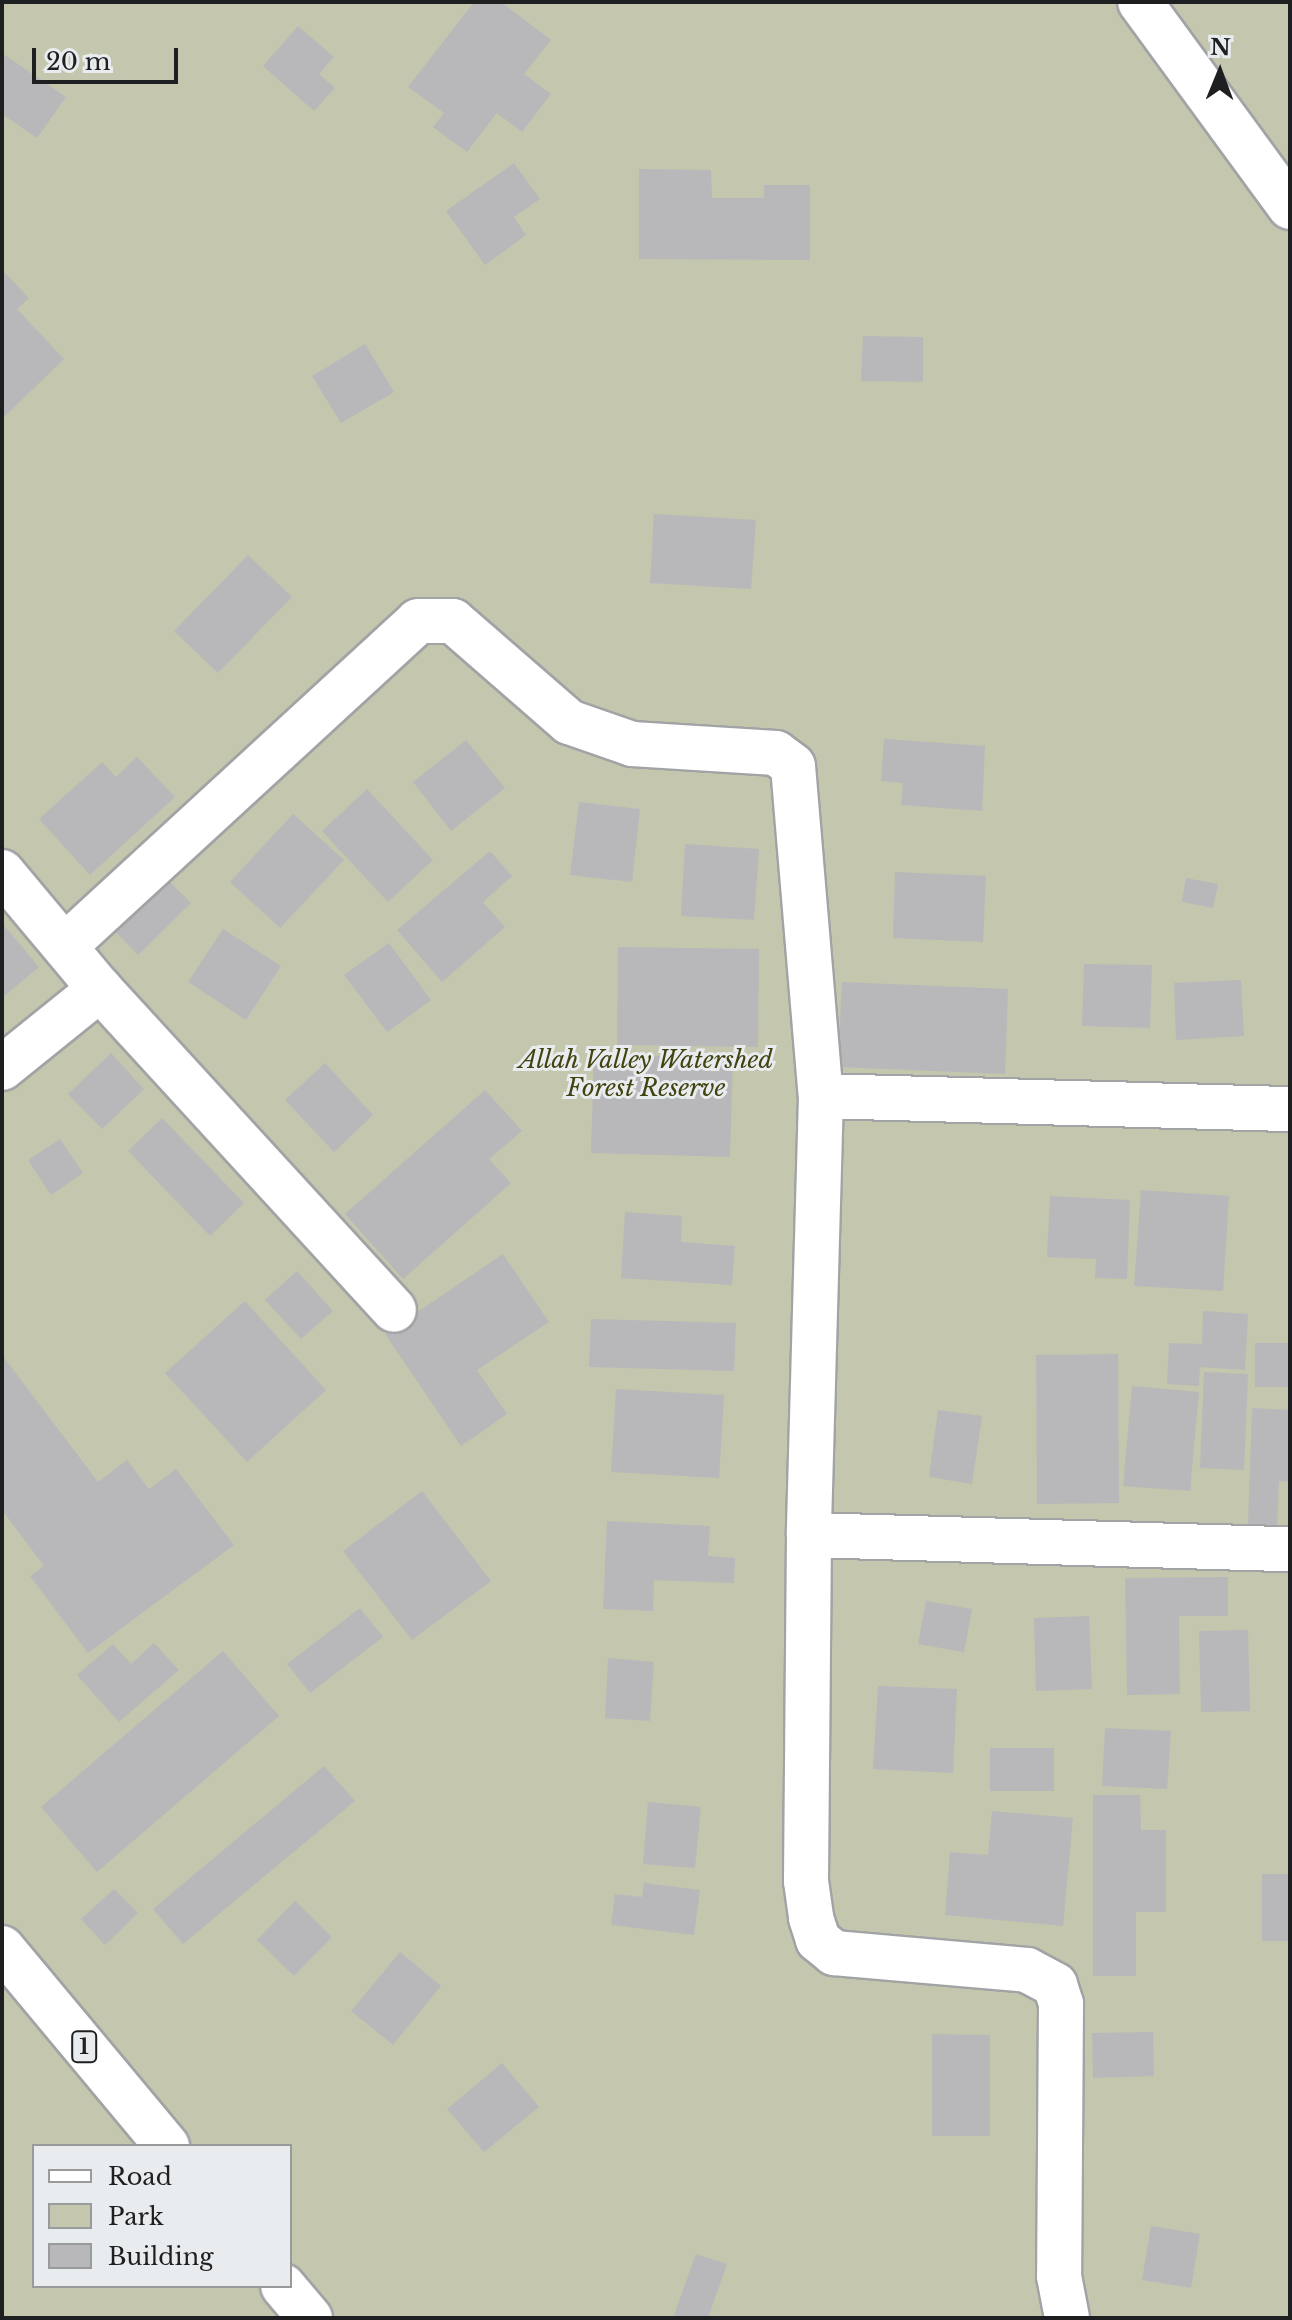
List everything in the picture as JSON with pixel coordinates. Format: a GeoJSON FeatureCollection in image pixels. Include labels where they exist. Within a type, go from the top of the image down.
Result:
{"type":"FeatureCollection","features":[{"type":"Feature","properties":{"kind":"main road"},"geometry":{"type":"LineString","coordinates":[[1140,2],[1290,207]]}},
{"type":"Feature","properties":{"kind":"main road"},"geometry":{"type":"LineString","coordinates":[[66,945],[418,621],[435,617],[453,621],[569,722],[632,744],[776,753],[793,766],[821,1096],[809,1535],[806,1881],[818,1940],[834,1953],[1027,1970],[1055,1985],[1061,2004],[1059,2276],[1067,2318]]}},
{"type":"Feature","properties":{"kind":"main road"},"geometry":{"type":"LineString","coordinates":[[2,872],[100,989],[394,1310]]}},
{"type":"Feature","properties":{"kind":"main road"},"geometry":{"type":"LineString","coordinates":[[2,1068],[100,989]]}},
{"type":"Feature","properties":{"kind":"main road"},"geometry":{"type":"LineString","coordinates":[[821,1096],[1290,1109]]}},
{"type":"Feature","properties":{"kind":"main road"},"geometry":{"type":"LineString","coordinates":[[809,1535],[1290,1549]]}},
{"type":"Feature","properties":{"kind":"main road","name":"1"},"geometry":{"type":"LineString","coordinates":[[2,1948],[165,2144]]}},
{"type":"Feature","properties":{"kind":"main road"},"geometry":{"type":"LineString","coordinates":[[285,2288],[310,2318]]}},
{"type":"Feature","properties":{"kind":"green space","name":"Allah Valley Watershed Forest Reserve"},"geometry":{"type":"Polygon","coordinates":[[[2,2],[1290,2],[1290,2318],[2,2318],[2,2]]]}},
{"type":"Feature","properties":{"kind":"building"},"geometry":{"type":"Polygon","coordinates":[[[474,2],[501,2],[551,40],[524,74],[551,94],[522,132],[497,113],[467,152],[433,127],[444,113],[408,87],[474,2]]]}},
{"type":"Feature","properties":{"kind":"building"},"geometry":{"type":"Polygon","coordinates":[[[298,26],[334,57],[319,74],[335,88],[314,111],[263,66],[298,26]]]}},
{"type":"Feature","properties":{"kind":"building"},"geometry":{"type":"Polygon","coordinates":[[[2,53],[66,97],[37,138],[2,114],[2,53]]]}},
{"type":"Feature","properties":{"kind":"building"},"geometry":{"type":"Polygon","coordinates":[[[514,163],[540,199],[514,217],[526,235],[485,265],[446,211],[514,163]]]}},
{"type":"Feature","properties":{"kind":"building"},"geometry":{"type":"Polygon","coordinates":[[[639,169],[711,170],[712,198],[764,198],[764,185],[810,185],[810,260],[639,259],[639,169]]]}},
{"type":"Feature","properties":{"kind":"building"},"geometry":{"type":"Polygon","coordinates":[[[2,270],[29,298],[17,309],[64,359],[2,419],[2,270]]]}},
{"type":"Feature","properties":{"kind":"building"},"geometry":{"type":"Polygon","coordinates":[[[863,336],[923,337],[923,382],[861,381],[863,336]]]}},
{"type":"Feature","properties":{"kind":"building"},"geometry":{"type":"Polygon","coordinates":[[[365,344],[394,392],[341,423],[312,376],[365,344]]]}},
{"type":"Feature","properties":{"kind":"building"},"geometry":{"type":"Polygon","coordinates":[[[654,514],[756,520],[751,589],[650,583],[654,514]]]}},
{"type":"Feature","properties":{"kind":"building"},"geometry":{"type":"Polygon","coordinates":[[[248,555],[292,597],[218,673],[174,631],[248,555]]]}},
{"type":"Feature","properties":{"kind":"building"},"geometry":{"type":"Polygon","coordinates":[[[884,739],[985,746],[982,811],[901,805],[903,783],[881,781],[884,739]]]}},
{"type":"Feature","properties":{"kind":"building"},"geometry":{"type":"Polygon","coordinates":[[[466,740],[505,788],[451,831],[413,782],[466,740]]]}},
{"type":"Feature","properties":{"kind":"building"},"geometry":{"type":"Polygon","coordinates":[[[137,757],[175,797],[90,875],[39,819],[102,762],[116,777],[137,757]]]}},
{"type":"Feature","properties":{"kind":"building"},"geometry":{"type":"Polygon","coordinates":[[[367,789],[433,860],[388,902],[322,831],[367,789]]]}},
{"type":"Feature","properties":{"kind":"building"},"geometry":{"type":"Polygon","coordinates":[[[579,802],[640,809],[632,882],[570,875],[579,802]]]}},
{"type":"Feature","properties":{"kind":"building"},"geometry":{"type":"Polygon","coordinates":[[[293,814],[344,860],[280,928],[230,882],[293,814]]]}},
{"type":"Feature","properties":{"kind":"building"},"geometry":{"type":"Polygon","coordinates":[[[685,844],[759,849],[754,920],[681,916],[685,844]]]}},
{"type":"Feature","properties":{"kind":"building"},"geometry":{"type":"Polygon","coordinates":[[[490,851],[512,876],[483,902],[505,927],[442,982],[397,930],[490,851]]]}},
{"type":"Feature","properties":{"kind":"building"},"geometry":{"type":"Polygon","coordinates":[[[895,872],[986,876],[983,942],[893,938],[895,872]]]}},
{"type":"Feature","properties":{"kind":"building"},"geometry":{"type":"Polygon","coordinates":[[[165,877],[191,903],[138,955],[113,929],[165,877]]]}},
{"type":"Feature","properties":{"kind":"building"},"geometry":{"type":"Polygon","coordinates":[[[1186,878],[1218,884],[1213,908],[1182,902],[1186,878]]]}},
{"type":"Feature","properties":{"kind":"building"},"geometry":{"type":"Polygon","coordinates":[[[2,923],[39,967],[2,998],[2,923]]]}},
{"type":"Feature","properties":{"kind":"building"},"geometry":{"type":"Polygon","coordinates":[[[223,929],[281,966],[246,1020],[188,982],[223,929]]]}},
{"type":"Feature","properties":{"kind":"building"},"geometry":{"type":"Polygon","coordinates":[[[389,943],[431,1000],[387,1032],[344,975],[389,943]]]}},
{"type":"Feature","properties":{"kind":"building"},"geometry":{"type":"Polygon","coordinates":[[[618,947],[759,949],[758,1047],[617,1045],[618,947]]]}},
{"type":"Feature","properties":{"kind":"building"},"geometry":{"type":"Polygon","coordinates":[[[1084,964],[1152,965],[1150,1028],[1082,1026],[1084,964]]]}},
{"type":"Feature","properties":{"kind":"building"},"geometry":{"type":"Polygon","coordinates":[[[1241,980],[1244,1036],[1176,1040],[1174,983],[1241,980]]]}},
{"type":"Feature","properties":{"kind":"building"},"geometry":{"type":"Polygon","coordinates":[[[842,982],[1008,989],[1005,1074],[838,1067],[842,982]]]}},
{"type":"Feature","properties":{"kind":"building"},"geometry":{"type":"Polygon","coordinates":[[[111,1053],[144,1089],[102,1129],[68,1094],[111,1053]]]}},
{"type":"Feature","properties":{"kind":"building"},"geometry":{"type":"Polygon","coordinates":[[[594,1054],[733,1059],[730,1157],[591,1153],[594,1054]]]}},
{"type":"Feature","properties":{"kind":"building"},"geometry":{"type":"Polygon","coordinates":[[[325,1063],[373,1115],[334,1152],[285,1100],[325,1063]]]}},
{"type":"Feature","properties":{"kind":"building"},"geometry":{"type":"Polygon","coordinates":[[[485,1090],[522,1131],[489,1159],[511,1183],[403,1279],[345,1214],[485,1090]]]}},
{"type":"Feature","properties":{"kind":"building"},"geometry":{"type":"Polygon","coordinates":[[[162,1118],[244,1203],[210,1236],[128,1151],[162,1118]]]}},
{"type":"Feature","properties":{"kind":"building"},"geometry":{"type":"Polygon","coordinates":[[[60,1139],[83,1173],[51,1195],[28,1160],[60,1139]]]}},
{"type":"Feature","properties":{"kind":"building"},"geometry":{"type":"Polygon","coordinates":[[[1141,1190],[1229,1196],[1223,1291],[1134,1286],[1141,1190]]]}},
{"type":"Feature","properties":{"kind":"building"},"geometry":{"type":"Polygon","coordinates":[[[1050,1196],[1130,1200],[1127,1279],[1095,1278],[1096,1259],[1047,1257],[1050,1196]]]}},
{"type":"Feature","properties":{"kind":"building"},"geometry":{"type":"Polygon","coordinates":[[[625,1212],[682,1216],[681,1242],[735,1246],[732,1285],[621,1278],[625,1212]]]}},
{"type":"Feature","properties":{"kind":"building"},"geometry":{"type":"Polygon","coordinates":[[[503,1254],[549,1322],[477,1370],[507,1414],[461,1446],[385,1334],[503,1254]]]}},
{"type":"Feature","properties":{"kind":"building"},"geometry":{"type":"Polygon","coordinates":[[[297,1271],[333,1311],[301,1339],[265,1300],[297,1271]]]}},
{"type":"Feature","properties":{"kind":"building"},"geometry":{"type":"Polygon","coordinates":[[[245,1301],[326,1390],[247,1462],[165,1373],[245,1301]]]}},
{"type":"Feature","properties":{"kind":"building"},"geometry":{"type":"Polygon","coordinates":[[[1203,1311],[1248,1314],[1245,1370],[1200,1367],[1199,1386],[1167,1384],[1169,1343],[1202,1344],[1203,1311]]]}},
{"type":"Feature","properties":{"kind":"building"},"geometry":{"type":"Polygon","coordinates":[[[591,1319],[736,1323],[734,1371],[589,1367],[591,1319]]]}},
{"type":"Feature","properties":{"kind":"building"},"geometry":{"type":"Polygon","coordinates":[[[1255,1343],[1290,1343],[1290,1387],[1255,1387],[1255,1343]]]}},
{"type":"Feature","properties":{"kind":"building"},"geometry":{"type":"Polygon","coordinates":[[[1118,1354],[1119,1503],[1037,1504],[1036,1355],[1118,1354]]]}},
{"type":"Feature","properties":{"kind":"building"},"geometry":{"type":"Polygon","coordinates":[[[2,1355],[98,1482],[127,1460],[149,1489],[176,1469],[234,1545],[88,1653],[30,1576],[44,1566],[2,1510],[2,1355]]]}},
{"type":"Feature","properties":{"kind":"building"},"geometry":{"type":"Polygon","coordinates":[[[1204,1372],[1248,1374],[1244,1470],[1200,1468],[1204,1372]]]}},
{"type":"Feature","properties":{"kind":"building"},"geometry":{"type":"Polygon","coordinates":[[[1132,1386],[1199,1392],[1190,1491],[1123,1486],[1132,1386]]]}},
{"type":"Feature","properties":{"kind":"building"},"geometry":{"type":"Polygon","coordinates":[[[616,1389],[724,1395],[719,1478],[611,1472],[616,1389]]]}},
{"type":"Feature","properties":{"kind":"building"},"geometry":{"type":"Polygon","coordinates":[[[1252,1408],[1290,1410],[1290,1482],[1279,1481],[1277,1526],[1248,1525],[1252,1408]]]}},
{"type":"Feature","properties":{"kind":"building"},"geometry":{"type":"Polygon","coordinates":[[[938,1410],[982,1416],[972,1484],[929,1477],[938,1410]]]}},
{"type":"Feature","properties":{"kind":"building"},"geometry":{"type":"Polygon","coordinates":[[[422,1491],[491,1581],[412,1640],[343,1551],[422,1491]]]}},
{"type":"Feature","properties":{"kind":"building"},"geometry":{"type":"Polygon","coordinates":[[[607,1521],[710,1526],[708,1556],[735,1558],[734,1583],[654,1580],[653,1611],[603,1609],[607,1521]]]}},
{"type":"Feature","properties":{"kind":"building"},"geometry":{"type":"Polygon","coordinates":[[[1228,1577],[1228,1616],[1179,1616],[1180,1694],[1127,1695],[1125,1578],[1228,1577]]]}},
{"type":"Feature","properties":{"kind":"building"},"geometry":{"type":"Polygon","coordinates":[[[926,1601],[972,1609],[964,1652],[918,1644],[926,1601]]]}},
{"type":"Feature","properties":{"kind":"building"},"geometry":{"type":"Polygon","coordinates":[[[360,1608],[383,1637],[310,1693],[287,1664],[360,1608]]]}},
{"type":"Feature","properties":{"kind":"building"},"geometry":{"type":"Polygon","coordinates":[[[1089,1616],[1092,1689],[1036,1691],[1034,1618],[1089,1616]]]}},
{"type":"Feature","properties":{"kind":"building"},"geometry":{"type":"Polygon","coordinates":[[[1248,1630],[1250,1711],[1201,1712],[1199,1631],[1248,1630]]]}},
{"type":"Feature","properties":{"kind":"building"},"geometry":{"type":"Polygon","coordinates":[[[154,1643],[179,1670],[119,1722],[77,1675],[113,1644],[131,1664],[154,1643]]]}},
{"type":"Feature","properties":{"kind":"building"},"geometry":{"type":"Polygon","coordinates":[[[223,1651],[279,1716],[97,1872],[41,1807],[223,1651]]]}},
{"type":"Feature","properties":{"kind":"building"},"geometry":{"type":"Polygon","coordinates":[[[608,1658],[654,1662],[650,1721],[605,1718],[608,1658]]]}},
{"type":"Feature","properties":{"kind":"building"},"geometry":{"type":"Polygon","coordinates":[[[878,1686],[957,1689],[953,1773],[873,1769],[878,1686]]]}},
{"type":"Feature","properties":{"kind":"building"},"geometry":{"type":"Polygon","coordinates":[[[1105,1728],[1171,1731],[1167,1789],[1102,1786],[1105,1728]]]}},
{"type":"Feature","properties":{"kind":"building"},"geometry":{"type":"Polygon","coordinates":[[[990,1748],[1054,1748],[1054,1791],[990,1791],[990,1748]]]}},
{"type":"Feature","properties":{"kind":"building"},"geometry":{"type":"Polygon","coordinates":[[[324,1766],[355,1801],[183,1944],[153,1909],[324,1766]]]}},
{"type":"Feature","properties":{"kind":"building"},"geometry":{"type":"Polygon","coordinates":[[[1093,1795],[1140,1795],[1141,1830],[1166,1830],[1166,1912],[1136,1912],[1136,1976],[1093,1976],[1093,1795]]]}},
{"type":"Feature","properties":{"kind":"building"},"geometry":{"type":"Polygon","coordinates":[[[648,1802],[701,1807],[695,1868],[643,1864],[648,1802]]]}},
{"type":"Feature","properties":{"kind":"building"},"geometry":{"type":"Polygon","coordinates":[[[992,1811],[1073,1818],[1063,1926],[945,1915],[950,1852],[988,1855],[992,1811]]]}},
{"type":"Feature","properties":{"kind":"building"},"geometry":{"type":"Polygon","coordinates":[[[1262,1874],[1290,1874],[1290,1941],[1262,1941],[1262,1874]]]}},
{"type":"Feature","properties":{"kind":"building"},"geometry":{"type":"Polygon","coordinates":[[[644,1883],[700,1890],[694,1935],[611,1925],[615,1894],[642,1897],[644,1883]]]}},
{"type":"Feature","properties":{"kind":"building"},"geometry":{"type":"Polygon","coordinates":[[[114,1889],[138,1913],[105,1945],[81,1919],[114,1889]]]}},
{"type":"Feature","properties":{"kind":"building"},"geometry":{"type":"Polygon","coordinates":[[[295,1901],[332,1937],[294,1976],[257,1940],[295,1901]]]}},
{"type":"Feature","properties":{"kind":"building"},"geometry":{"type":"Polygon","coordinates":[[[400,1952],[441,1986],[393,2045],[351,2011],[400,1952]]]}},
{"type":"Feature","properties":{"kind":"building"},"geometry":{"type":"Polygon","coordinates":[[[1153,2032],[1154,2076],[1093,2078],[1092,2033],[1153,2032]]]}},
{"type":"Feature","properties":{"kind":"building"},"geometry":{"type":"Polygon","coordinates":[[[932,2034],[990,2035],[990,2136],[932,2136],[932,2034]]]}},
{"type":"Feature","properties":{"kind":"building"},"geometry":{"type":"Polygon","coordinates":[[[502,2063],[539,2107],[484,2152],[447,2109],[502,2063]]]}},
{"type":"Feature","properties":{"kind":"building"},"geometry":{"type":"Polygon","coordinates":[[[1151,2226],[1200,2234],[1191,2288],[1142,2280],[1151,2226]]]}},
{"type":"Feature","properties":{"kind":"building"},"geometry":{"type":"Polygon","coordinates":[[[696,2254],[727,2264],[708,2318],[673,2318],[696,2254]]]}}]}
